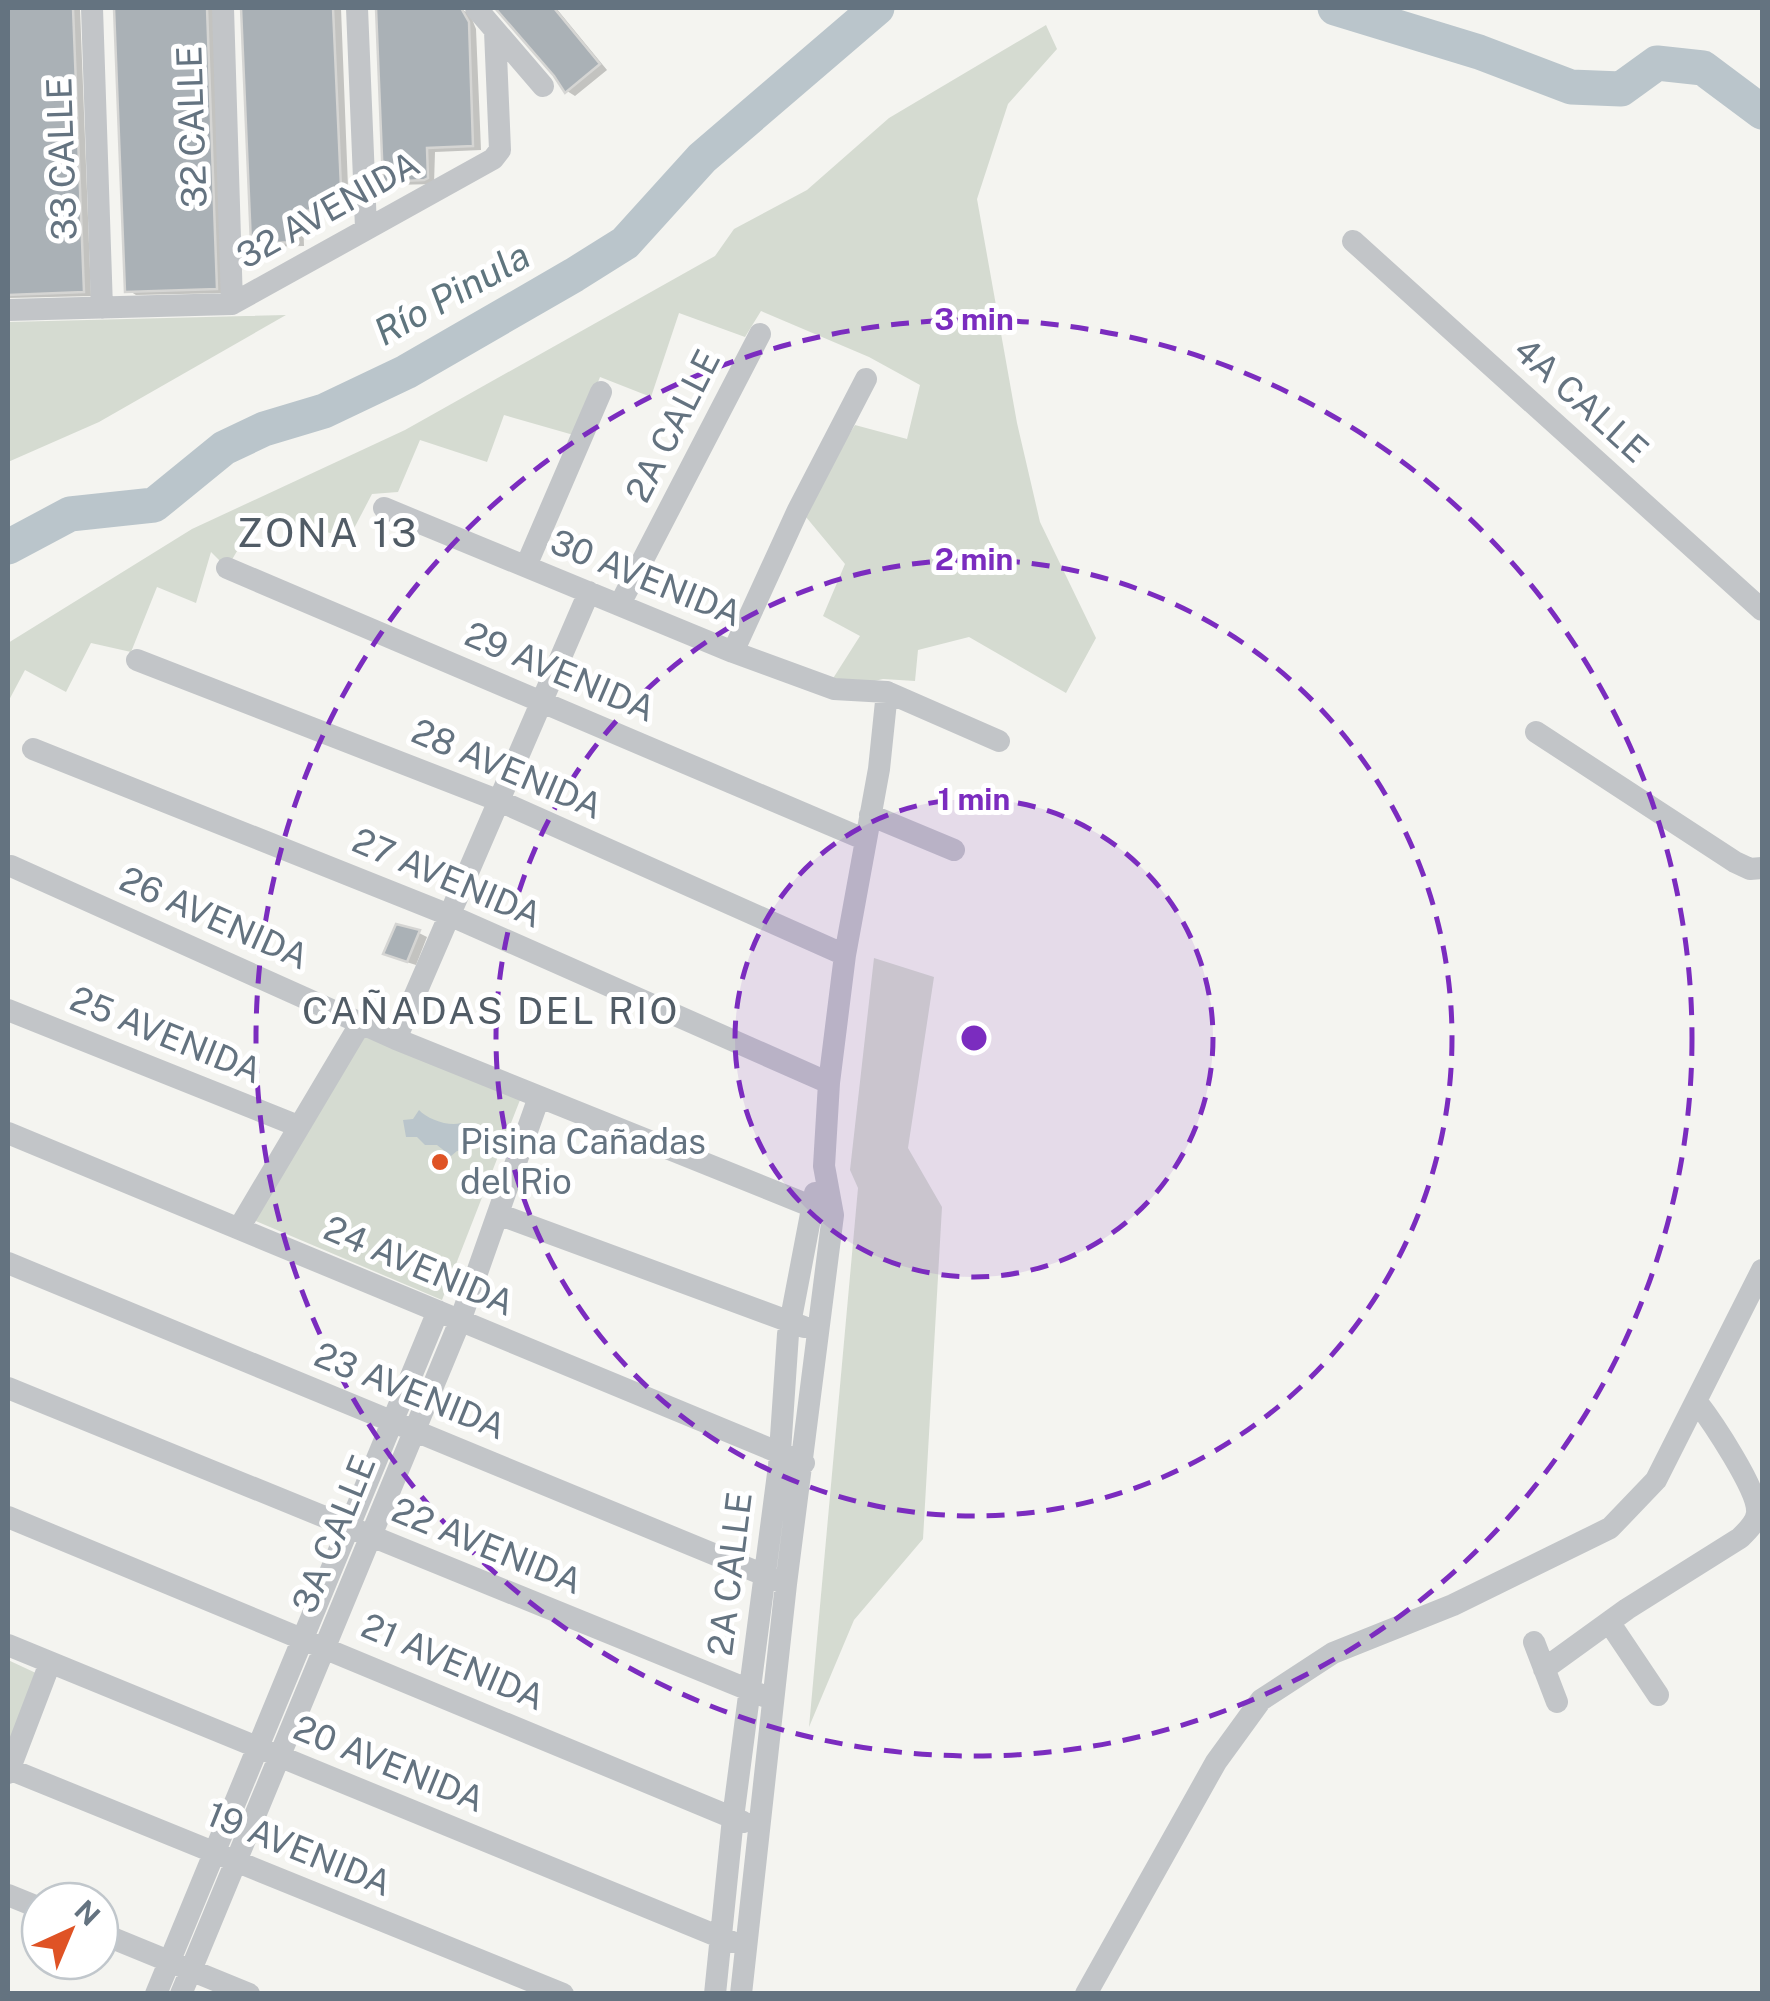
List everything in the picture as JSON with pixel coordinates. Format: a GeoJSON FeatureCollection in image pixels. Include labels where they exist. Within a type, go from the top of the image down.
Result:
{"type":"FeatureCollection","features":[{"type":"Feature","properties":{"kind":"street","name":"33 CALLE"},"geometry":{"type":"LineString","coordinates":[[92,8],[102,308]]}},
{"type":"Feature","properties":{"kind":"street","name":"32 CALLE"},"geometry":{"type":"LineString","coordinates":[[223,8],[232,304]]}},
{"type":"Feature","properties":{"kind":"street"},"geometry":{"type":"LineString","coordinates":[[357,8],[366,228]]}},
{"type":"Feature","properties":{"kind":"street"},"geometry":{"type":"LineString","coordinates":[[476,8],[543,86]]}},
{"type":"Feature","properties":{"kind":"street","name":"32 AVENIDA"},"geometry":{"type":"LineString","coordinates":[[8,310],[232,304],[498,155],[495,30]]}},
{"type":"Feature","properties":{"kind":"street","name":"4A CALLE"},"geometry":{"type":"LineString","coordinates":[[1353,241],[1762,610]]}},
{"type":"Feature","properties":{"kind":"street","name":"2A CALLE"},"geometry":{"type":"LineString","coordinates":[[620,604],[760,334]]}},
{"type":"Feature","properties":{"kind":"street"},"geometry":{"type":"LineString","coordinates":[[732,652],[798,510],[866,379]]}},
{"type":"Feature","properties":{"kind":"street"},"geometry":{"type":"LineString","coordinates":[[526,566],[601,392]]}},
{"type":"Feature","properties":{"kind":"street","name":"30 AVENIDA"},"geometry":{"type":"LineString","coordinates":[[384,508],[732,652],[834,689],[887,692]]}},
{"type":"Feature","properties":{"kind":"street","name":"29 AVENIDA"},"geometry":{"type":"LineString","coordinates":[[228,568],[866,840]]}},
{"type":"Feature","properties":{"kind":"street"},"geometry":{"type":"LineString","coordinates":[[396,1040],[589,592]]}},
{"type":"Feature","properties":{"kind":"street","name":"28 AVENIDA"},"geometry":{"type":"LineString","coordinates":[[137,660],[498,800],[845,954]]}},
{"type":"Feature","properties":{"kind":"street"},"geometry":{"type":"LineString","coordinates":[[887,692],[999,741]]}},
{"type":"Feature","properties":{"kind":"street","name":"2A CALLE"},"geometry":{"type":"LineString","coordinates":[[715,1994],[732,1818],[750,1691],[804,1463],[833,1215],[824,1166],[829,1083],[845,954],[887,692]]}},
{"type":"Feature","properties":{"kind":"street"},"geometry":{"type":"LineString","coordinates":[[1536,732],[1736,862],[1762,868]]}},
{"type":"Feature","properties":{"kind":"street","name":"27 AVENIDA"},"geometry":{"type":"LineString","coordinates":[[33,749],[449,915],[829,1083]]}},
{"type":"Feature","properties":{"kind":"street"},"geometry":{"type":"LineString","coordinates":[[870,814],[954,850]]}},
{"type":"Feature","properties":{"kind":"street","name":"26 AVENIDA"},"geometry":{"type":"LineString","coordinates":[[11,866],[362,1021],[396,1040],[833,1215]]}},
{"type":"Feature","properties":{"kind":"street","name":"25 AVENIDA"},"geometry":{"type":"LineString","coordinates":[[8,1010],[298,1126]]}},
{"type":"Feature","properties":{"kind":"street"},"geometry":{"type":"LineString","coordinates":[[239,1228],[362,1021]]}},
{"type":"Feature","properties":{"kind":"street","name":"3A CALLE"},"geometry":{"type":"LineString","coordinates":[[181,1994],[181,1966],[404,1426],[460,1321],[540,1096]]}},
{"type":"Feature","properties":{"kind":"street","name":"24 AVENIDA"},"geometry":{"type":"LineString","coordinates":[[8,1134],[804,1463]]}},
{"type":"Feature","properties":{"kind":"street","name":"2A CALLE"},"geometry":{"type":"LineString","coordinates":[[740,1994],[774,1700],[780,1452],[790,1322],[811,1205],[824,1166]]}},
{"type":"Feature","properties":{"kind":"street"},"geometry":{"type":"LineString","coordinates":[[498,1214],[818,1331]]}},
{"type":"Feature","properties":{"kind":"street","name":"23 AVENIDA"},"geometry":{"type":"LineString","coordinates":[[8,1264],[776,1580]]}},
{"type":"Feature","properties":{"kind":"street"},"geometry":{"type":"LineString","coordinates":[[1086,1994],[1216,1762],[1261,1700],[1333,1653],[1453,1605],[1610,1528],[1656,1480],[1762,1270]]}},
{"type":"Feature","properties":{"kind":"street","name":"3A CALLE"},"geometry":{"type":"LineString","coordinates":[[404,1426],[438,1312]]}},
{"type":"Feature","properties":{"kind":"street","name":"22 AVENIDA"},"geometry":{"type":"LineString","coordinates":[[8,1388],[774,1700]]}},
{"type":"Feature","properties":{"kind":"street"},"geometry":{"type":"LineString","coordinates":[[1544,1670],[1740,1538],[1752,1526],[1757,1513],[1752,1494],[1712,1421],[1697,1402]]}},
{"type":"Feature","properties":{"kind":"street","name":"21 AVENIDA"},"geometry":{"type":"LineString","coordinates":[[8,1516],[760,1829]]}},
{"type":"Feature","properties":{"kind":"street"},"geometry":{"type":"LineString","coordinates":[[1610,1622],[1658,1695]]}},
{"type":"Feature","properties":{"kind":"street"},"geometry":{"type":"LineString","coordinates":[[1534,1642],[1557,1702]]}},
{"type":"Feature","properties":{"kind":"street","name":"20 AVENIDA"},"geometry":{"type":"LineString","coordinates":[[8,1646],[745,1946]]}},
{"type":"Feature","properties":{"kind":"street"},"geometry":{"type":"LineString","coordinates":[[8,1771],[50,1664]]}},
{"type":"Feature","properties":{"kind":"street","name":"19 AVENIDA"},"geometry":{"type":"LineString","coordinates":[[8,1771],[563,1994]]}},
{"type":"Feature","properties":{"kind":"street"},"geometry":{"type":"LineString","coordinates":[[120,1941],[249,1994]]}},
{"type":"Feature","properties":{"kind":"street"},"geometry":{"type":"LineString","coordinates":[[156,1994],[181,1966]]}},
{"type":"Feature","properties":{"kind":"shaded area"},"geometry":{"type":"Polygon","coordinates":[[[1046,25],[1057,49],[1008,104],[977,199],[1017,423],[1040,522],[1096,638],[1066,693],[969,637],[918,650],[915,681],[883,679],[853,686],[832,680],[860,636],[823,616],[845,564],[801,511],[855,425],[907,439],[920,385],[869,357],[761,311],[745,337],[679,313],[651,397],[600,377],[577,436],[504,415],[487,462],[420,440],[398,492],[372,494],[349,538],[259,514],[227,568],[211,552],[196,603],[157,587],[131,652],[91,643],[66,692],[25,670],[8,702],[8,643],[192,529],[405,430],[715,256],[734,229],[807,190],[889,118],[1046,25]]]}},
{"type":"Feature","properties":{"kind":"shaded area"},"geometry":{"type":"Polygon","coordinates":[[[286,315],[99,422],[8,462],[8,322],[286,315]]]}},
{"type":"Feature","properties":{"kind":"shaded area"},"geometry":{"type":"Polygon","coordinates":[[[874,958],[934,977],[908,1148],[942,1207],[923,1539],[854,1620],[809,1727],[858,1188],[850,1170],[874,958]]]}},
{"type":"Feature","properties":{"kind":"shaded area"},"geometry":{"type":"Polygon","coordinates":[[[362,1024],[520,1100],[442,1300],[251,1219],[362,1024]]]}},
{"type":"Feature","properties":{"kind":"shaded area"},"geometry":{"type":"Polygon","coordinates":[[[419,1110],[439,1121],[461,1123],[475,1131],[469,1137],[467,1150],[451,1156],[437,1145],[406,1137],[403,1120],[413,1119],[419,1110]]]}},
{"type":"Feature","properties":{"kind":"shaded area"},"geometry":{"type":"Polygon","coordinates":[[[8,1660],[38,1674],[8,1753],[8,1660]]]}},
{"type":"Feature","properties":{"kind":"building"},"geometry":{"type":"Polygon","coordinates":[[[8,8],[73,8],[84,292],[8,295],[8,8]]]}},
{"type":"Feature","properties":{"kind":"building"},"geometry":{"type":"Polygon","coordinates":[[[114,8],[207,8],[217,289],[125,292],[114,8]]]}},
{"type":"Feature","properties":{"kind":"building"},"geometry":{"type":"Polygon","coordinates":[[[241,8],[333,8],[342,210],[295,211],[296,242],[251,244],[241,8]]]}},
{"type":"Feature","properties":{"kind":"building"},"geometry":{"type":"Polygon","coordinates":[[[376,8],[461,8],[469,22],[473,146],[427,148],[428,178],[424,180],[383,182],[376,8]]]}},
{"type":"Feature","properties":{"kind":"building"},"geometry":{"type":"Polygon","coordinates":[[[495,8],[554,8],[600,64],[565,93],[495,8]]]}},
{"type":"Feature","properties":{"kind":"building"},"geometry":{"type":"Polygon","coordinates":[[[396,924],[420,930],[407,962],[383,954],[396,924]]]}},
{"type":"Feature","properties":{"kind":"waterway","name":"Río Pinula"},"geometry":{"type":"LineString","coordinates":[[8,547],[70,514],[154,505],[224,448],[264,429],[324,411],[406,372],[574,275],[625,243],[702,158],[877,8]]}},
{"type":"Feature","properties":{"kind":"waterway","name":"Río Pinula"},"geometry":{"type":"LineString","coordinates":[[1335,8],[1479,52],[1571,87],[1621,89],[1657,63],[1703,68],[1762,112]]}},
{"type":"Feature","properties":{"kind":"place","name":"Pisina Cañadas del Rio"},"geometry":{"type":"Point","coordinates":[440,1162]}},
{"type":"Feature","properties":{"kind":"district","name":"ZONA 13"},"geometry":{"type":"Point","coordinates":[328,533]}},
{"type":"Feature","properties":{"kind":"district","name":"CAÑADAS DEL RIO"},"geometry":{"type":"Point","coordinates":[491,1011]}}]}
